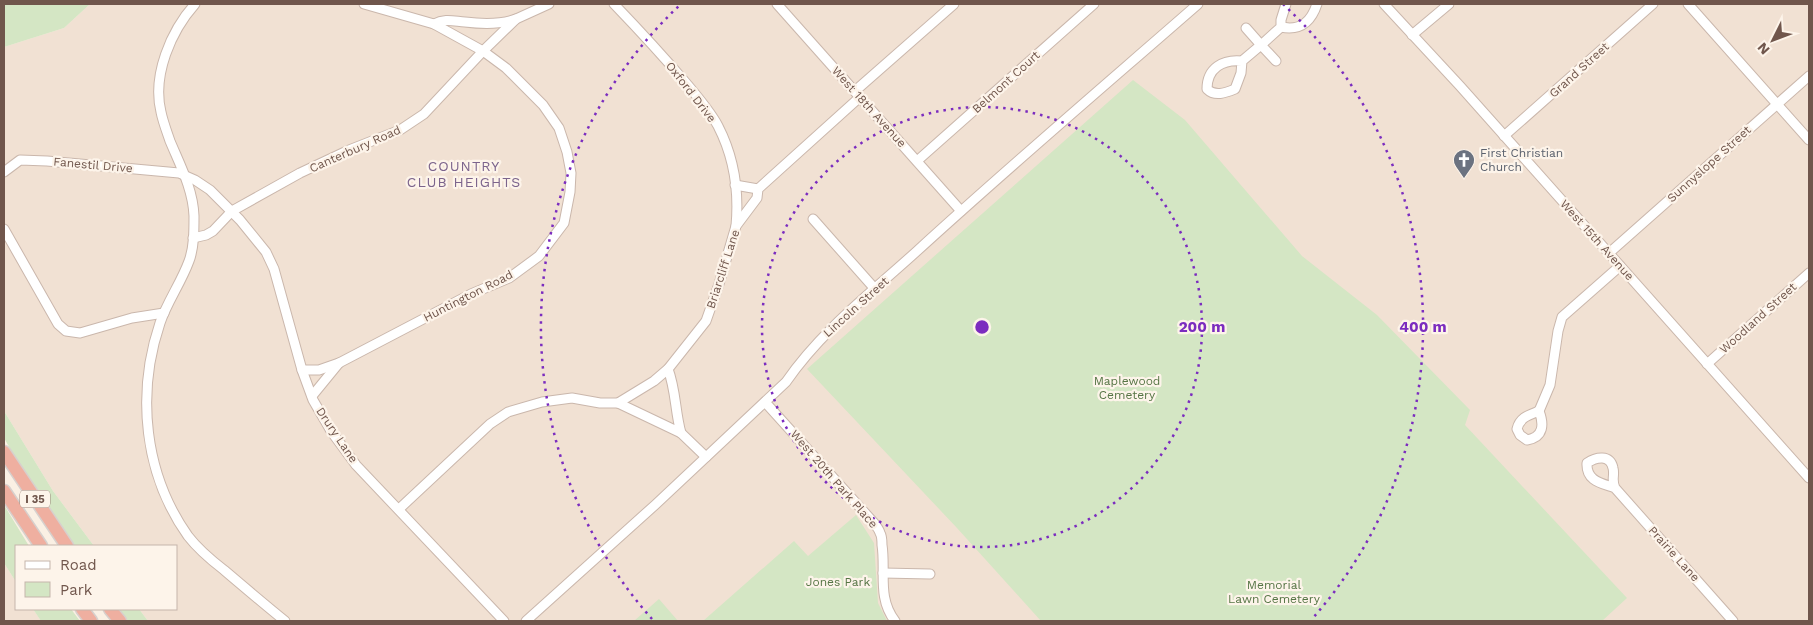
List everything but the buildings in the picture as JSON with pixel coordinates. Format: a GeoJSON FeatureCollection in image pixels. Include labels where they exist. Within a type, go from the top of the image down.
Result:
{"type":"FeatureCollection","features":[{"type":"Feature","properties":{"kind":"highway","name":"I 35"},"geometry":{"type":"LineString","coordinates":[[4,452],[66,545]]}},
{"type":"Feature","properties":{"kind":"highway","name":"I 35"},"geometry":{"type":"LineString","coordinates":[[4,491],[39,545]]}},
{"type":"Feature","properties":{"kind":"highway"},"geometry":{"type":"LineString","coordinates":[[83,610],[91,621]]}},
{"type":"Feature","properties":{"kind":"highway"},"geometry":{"type":"LineString","coordinates":[[111,610],[120,621]]}},
{"type":"Feature","properties":{"kind":"street"},"geometry":{"type":"LineString","coordinates":[[195,4],[174,35],[160,76],[159,85],[160,111],[191,194],[194,215],[194,238],[189,260],[164,313],[153,347],[147,376],[146,417],[151,456],[158,480],[188,536],[202,551],[285,621]]}},
{"type":"Feature","properties":{"kind":"street","name":"Huntington Road"},"geometry":{"type":"LineString","coordinates":[[312,396],[339,363],[471,294],[509,278],[539,256],[564,223],[570,192],[571,173],[567,152],[559,128],[543,105],[506,68],[483,51],[434,24],[364,4]]}},
{"type":"Feature","properties":{"kind":"street","name":"Canterbury Road"},"geometry":{"type":"LineString","coordinates":[[194,238],[213,231],[232,211],[300,173],[349,150],[400,130],[424,114],[516,19],[550,4]]}},
{"type":"Feature","properties":{"kind":"street","name":"Oxford Drive"},"geometry":{"type":"LineString","coordinates":[[614,4],[658,49],[699,98],[718,126],[728,151],[734,174],[737,211],[736,226]]}},
{"type":"Feature","properties":{"kind":"street"},"geometry":{"type":"LineString","coordinates":[[780,7],[791,4]]}},
{"type":"Feature","properties":{"kind":"street","name":"Briarcliff Lane"},"geometry":{"type":"LineString","coordinates":[[618,403],[654,381],[668,369],[706,321],[736,226],[757,198],[758,189],[954,4]]}},
{"type":"Feature","properties":{"kind":"street","name":"Belmont Court"},"geometry":{"type":"LineString","coordinates":[[917,161],[1094,4]]}},
{"type":"Feature","properties":{"kind":"street","name":"Lincoln Street"},"geometry":{"type":"LineString","coordinates":[[526,621],[706,458],[786,382],[798,364],[822,337],[961,211],[1198,4]]}},
{"type":"Feature","properties":{"kind":"street"},"geometry":{"type":"LineString","coordinates":[[1242,61],[1241,73],[1235,89],[1216,95],[1207,89],[1207,83],[1214,67],[1230,61],[1242,61],[1281,27],[1286,4]]}},
{"type":"Feature","properties":{"kind":"street"},"geometry":{"type":"LineString","coordinates":[[1281,27],[1305,25],[1309,22],[1317,4]]}},
{"type":"Feature","properties":{"kind":"street","name":"West 15th Avenue"},"geometry":{"type":"LineString","coordinates":[[1384,4],[1809,478]]}},
{"type":"Feature","properties":{"kind":"street"},"geometry":{"type":"LineString","coordinates":[[1412,35],[1449,4]]}},
{"type":"Feature","properties":{"kind":"street","name":"Grand Street"},"geometry":{"type":"LineString","coordinates":[[1504,136],[1653,4]]}},
{"type":"Feature","properties":{"kind":"street"},"geometry":{"type":"LineString","coordinates":[[1688,4],[1809,140]]}},
{"type":"Feature","properties":{"kind":"street","name":"West 18th Avenue"},"geometry":{"type":"LineString","coordinates":[[780,7],[961,211]]}},
{"type":"Feature","properties":{"kind":"street"},"geometry":{"type":"LineString","coordinates":[[434,24],[440,20],[484,24],[516,19]]}},
{"type":"Feature","properties":{"kind":"street"},"geometry":{"type":"LineString","coordinates":[[1246,28],[1276,61]]}},
{"type":"Feature","properties":{"kind":"street","name":"Sunnyslope Street"},"geometry":{"type":"LineString","coordinates":[[1609,254],[1809,76]]}},
{"type":"Feature","properties":{"kind":"street","name":"Fanestil Drive"},"geometry":{"type":"LineString","coordinates":[[4,172],[20,160],[185,175]]}},
{"type":"Feature","properties":{"kind":"street","name":"Drury Lane"},"geometry":{"type":"LineString","coordinates":[[185,175],[210,190],[232,211],[266,252],[274,269],[302,370],[312,396],[331,431],[356,465],[504,621]]}},
{"type":"Feature","properties":{"kind":"street"},"geometry":{"type":"LineString","coordinates":[[735,185],[758,189]]}},
{"type":"Feature","properties":{"kind":"street"},"geometry":{"type":"LineString","coordinates":[[813,219],[875,289]]}},
{"type":"Feature","properties":{"kind":"street"},"geometry":{"type":"LineString","coordinates":[[4,229],[58,324],[66,331],[80,333],[132,318],[164,313]]}},
{"type":"Feature","properties":{"kind":"street"},"geometry":{"type":"LineString","coordinates":[[1539,410],[1550,385],[1558,331],[1562,317],[1620,266]]}},
{"type":"Feature","properties":{"kind":"street","name":"Woodland Street"},"geometry":{"type":"LineString","coordinates":[[1707,364],[1809,273]]}},
{"type":"Feature","properties":{"kind":"street"},"geometry":{"type":"LineString","coordinates":[[302,370],[319,370],[339,363]]}},
{"type":"Feature","properties":{"kind":"street"},"geometry":{"type":"LineString","coordinates":[[668,369],[681,433]]}},
{"type":"Feature","properties":{"kind":"street"},"geometry":{"type":"LineString","coordinates":[[399,509],[490,424],[508,412],[542,402],[572,398],[594,402],[618,403],[681,433],[706,458]]}},
{"type":"Feature","properties":{"kind":"street","name":"West 20th Park Place"},"geometry":{"type":"LineString","coordinates":[[765,402],[874,523],[880,533],[884,600],[895,621]]}},
{"type":"Feature","properties":{"kind":"street","name":"Prairie Lane"},"geometry":{"type":"LineString","coordinates":[[1615,488],[1733,621]]}},
{"type":"Feature","properties":{"kind":"street"},"geometry":{"type":"LineString","coordinates":[[883,573],[930,574]]}},
{"type":"Feature","properties":{"kind":"shaded area"},"geometry":{"type":"Polygon","coordinates":[[[90,4],[1809,4],[1809,621],[148,621],[140,610],[178,610],[178,545],[93,545],[53,491],[4,411],[4,47],[64,28],[90,4]]]}},
{"type":"Feature","properties":{"kind":"shaded area"},"geometry":{"type":"Polygon","coordinates":[[[4,563],[15,580],[15,610],[34,610],[41,621],[4,621],[4,563]]]}},
{"type":"Feature","properties":{"kind":"green space"},"geometry":{"type":"Polygon","coordinates":[[[4,4],[90,4],[64,28],[4,47],[4,4]]]}},
{"type":"Feature","properties":{"kind":"green space","name":"Maplewood Cemetery"},"geometry":{"type":"Polygon","coordinates":[[[1133,80],[1185,120],[1302,256],[1377,315],[1470,410],[1465,425],[1627,598],[1602,621],[1041,621],[957,528],[807,369],[1133,80]]]}},
{"type":"Feature","properties":{"kind":"green space"},"geometry":{"type":"Polygon","coordinates":[[[4,411],[53,491],[93,545],[72,545],[25,474],[4,438],[4,411]]]}},
{"type":"Feature","properties":{"kind":"green space"},"geometry":{"type":"Polygon","coordinates":[[[4,505],[28,545],[15,545],[15,580],[4,563],[4,505]]]}},
{"type":"Feature","properties":{"kind":"green space","name":"Jones Park"},"geometry":{"type":"Polygon","coordinates":[[[856,515],[874,543],[878,603],[887,621],[703,621],[794,541],[808,556],[856,515]]]}},
{"type":"Feature","properties":{"kind":"green space"},"geometry":{"type":"Polygon","coordinates":[[[659,599],[678,621],[634,621],[659,599]]]}},
{"type":"Feature","properties":{"kind":"green space"},"geometry":{"type":"Polygon","coordinates":[[[34,610],[72,610],[80,621],[41,621],[34,610]]]}},
{"type":"Feature","properties":{"kind":"green space"},"geometry":{"type":"Polygon","coordinates":[[[118,610],[140,610],[148,621],[127,621],[118,610]]]}},
{"type":"Feature","properties":{"kind":"place","name":"First Christian Church"},"geometry":{"type":"Point","coordinates":[1464,179]}},
{"type":"Feature","properties":{"kind":"district","name":"COUNTRY CLUB HEIGHTS"},"geometry":{"type":"Point","coordinates":[464,174]}},
{"type":"Feature","properties":{"kind":"park label","name":"Memorial Lawn Cemetery"},"geometry":{"type":"Point","coordinates":[1274,592]}}]}
